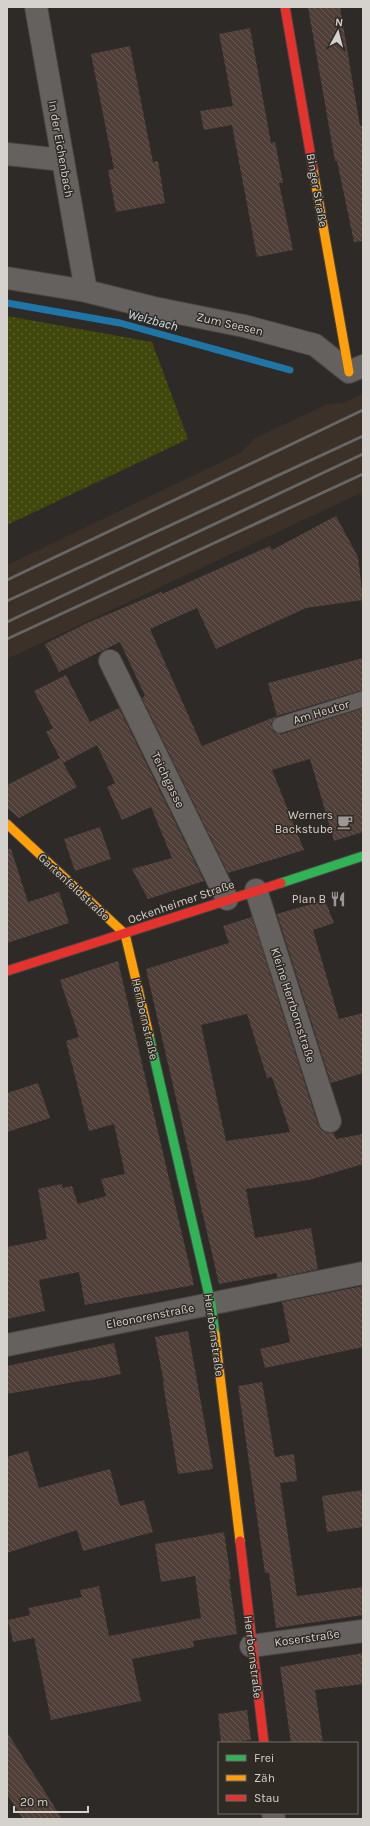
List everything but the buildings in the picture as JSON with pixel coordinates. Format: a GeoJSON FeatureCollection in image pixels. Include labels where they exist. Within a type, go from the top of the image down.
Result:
{"type":"FeatureCollection","features":[{"type":"Feature","properties":{"kind":"street","name":"In der Eichenbach"},"geometry":{"type":"LineString","coordinates":[[36,7],[86,291]]}},
{"type":"Feature","properties":{"kind":"street","name":"Binger Straße"},"geometry":{"type":"LineString","coordinates":[[285,7],[356,369]]}},
{"type":"Feature","properties":{"kind":"street"},"geometry":{"type":"LineString","coordinates":[[7,154],[63,160]]}},
{"type":"Feature","properties":{"kind":"street","name":"Zum Seesen"},"geometry":{"type":"LineString","coordinates":[[7,278],[86,291],[154,308],[244,326],[315,345],[356,369]]}},
{"type":"Feature","properties":{"kind":"street","name":"Teichgasse"},"geometry":{"type":"LineString","coordinates":[[110,661],[227,899]]}},
{"type":"Feature","properties":{"kind":"street","name":"Gartenfeldstraße"},"geometry":{"type":"LineString","coordinates":[[7,824],[125,934]]}},
{"type":"Feature","properties":{"kind":"street","name":"Ockenheimer Straße"},"geometry":{"type":"LineString","coordinates":[[7,971],[363,856]]}},
{"type":"Feature","properties":{"kind":"street","name":"Kleine Herrbornstraße"},"geometry":{"type":"LineString","coordinates":[[256,890],[330,1121]]}},
{"type":"Feature","properties":{"kind":"street","name":"Herrbornstraße"},"geometry":{"type":"LineString","coordinates":[[125,934],[211,1304],[251,1646],[264,1742]]}},
{"type":"Feature","properties":{"kind":"street","name":"Eleonorenstraße"},"geometry":{"type":"LineString","coordinates":[[7,1345],[363,1274]]}},
{"type":"Feature","properties":{"kind":"street","name":"Koserstraße"},"geometry":{"type":"LineString","coordinates":[[251,1646],[363,1630]]}},
{"type":"Feature","properties":{"kind":"lane","name":"Am Heutor"},"geometry":{"type":"LineString","coordinates":[[280,725],[363,699]]}},
{"type":"Feature","properties":{"kind":"lane"},"geometry":{"type":"LineString","coordinates":[[7,841],[24,840]]}},
{"type":"Feature","properties":{"kind":"shaded area"},"geometry":{"type":"Polygon","coordinates":[[[363,394],[363,492],[7,659],[7,565],[240,453],[255,438],[328,404],[343,403],[363,394]]]}},
{"type":"Feature","properties":{"kind":"green space"},"geometry":{"type":"Polygon","coordinates":[[[7,316],[152,342],[188,439],[7,525],[7,316]]]}},
{"type":"Feature","properties":{"kind":"waterway","name":"Welzbach"},"geometry":{"type":"LineString","coordinates":[[7,303],[120,323],[290,370]]}},
{"type":"Feature","properties":{"kind":"railway"},"geometry":{"type":"LineString","coordinates":[[7,580],[363,410]]}},
{"type":"Feature","properties":{"kind":"railway"},"geometry":{"type":"LineString","coordinates":[[7,601],[363,436]]}},
{"type":"Feature","properties":{"kind":"railway"},"geometry":{"type":"LineString","coordinates":[[7,622],[363,454]]}},
{"type":"Feature","properties":{"kind":"railway"},"geometry":{"type":"LineString","coordinates":[[7,639],[363,474]]}},
{"type":"Feature","properties":{"kind":"traffic: fast"},"geometry":{"type":"LineString","coordinates":[[281,883],[363,856]]}},
{"type":"Feature","properties":{"kind":"traffic: fast"},"geometry":{"type":"LineString","coordinates":[[149,1035],[211,1304],[215,1334]]}},
{"type":"Feature","properties":{"kind":"traffic: slow"},"geometry":{"type":"LineString","coordinates":[[313,169],[349,372]]}},
{"type":"Feature","properties":{"kind":"traffic: slow"},"geometry":{"type":"LineString","coordinates":[[7,824],[125,934],[149,1035]]}},
{"type":"Feature","properties":{"kind":"traffic: slow"},"geometry":{"type":"LineString","coordinates":[[215,1334],[240,1541]]}},
{"type":"Feature","properties":{"kind":"traffic: jam"},"geometry":{"type":"LineString","coordinates":[[285,7],[313,169]]}},
{"type":"Feature","properties":{"kind":"traffic: jam"},"geometry":{"type":"LineString","coordinates":[[7,971],[281,883]]}},
{"type":"Feature","properties":{"kind":"traffic: jam"},"geometry":{"type":"LineString","coordinates":[[240,1541],[264,1742]]}},
{"type":"Feature","properties":{"kind":"place","name":"Werners Backstube"},"geometry":{"type":"Point","coordinates":[345,822]}},
{"type":"Feature","properties":{"kind":"place","name":"Plan B"},"geometry":{"type":"Point","coordinates":[338,899]}}]}
